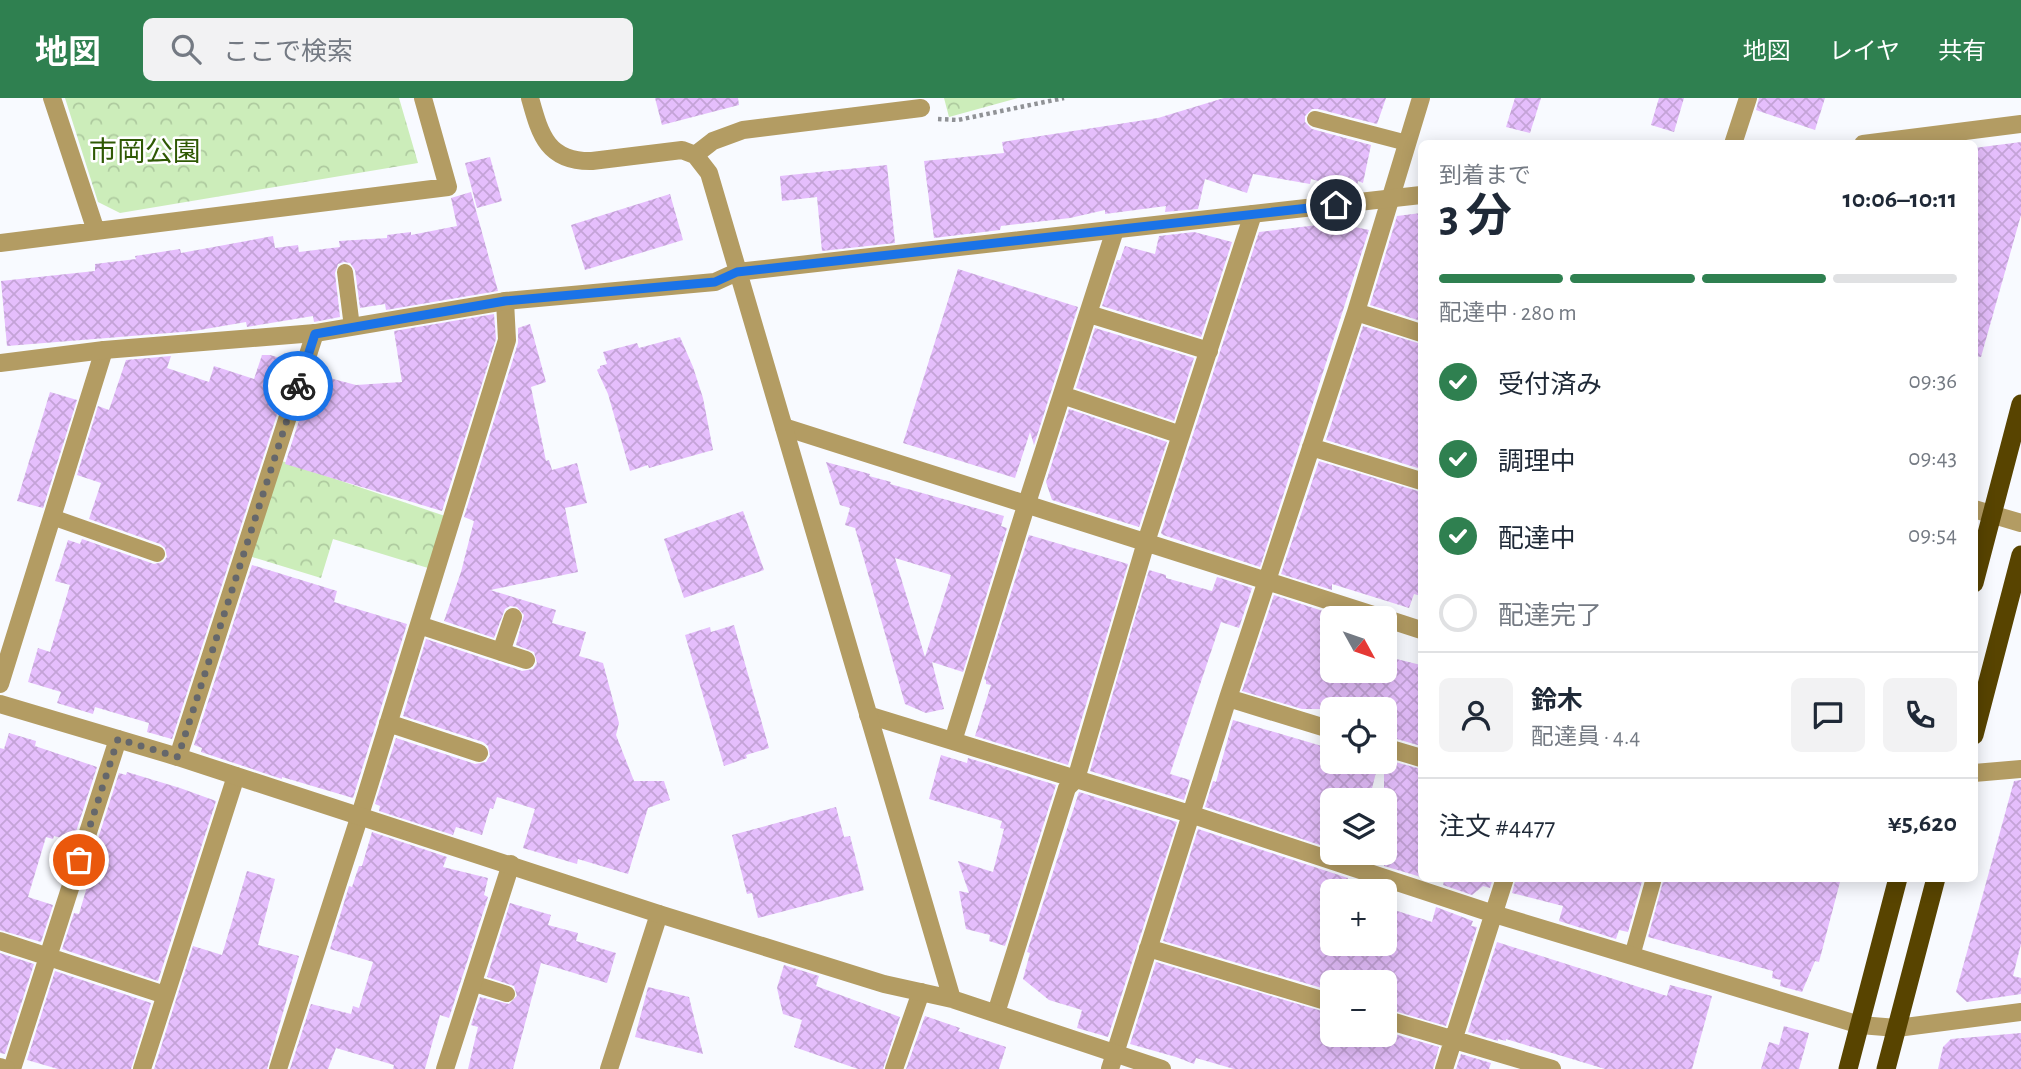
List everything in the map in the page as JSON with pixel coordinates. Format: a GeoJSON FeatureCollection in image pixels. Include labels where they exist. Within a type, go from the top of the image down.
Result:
{"type":"FeatureCollection","features":[{"type":"Feature","properties":{"kind":"highway"},"geometry":{"type":"LineString","coordinates":[[1978,551],[1983,512],[2021,404]]}},
{"type":"Feature","properties":{"kind":"highway"},"geometry":{"type":"LineString","coordinates":[[1978,720],[2021,555]]}},
{"type":"Feature","properties":{"kind":"highway"},"geometry":{"type":"LineString","coordinates":[[1848,1069],[1897,882]]}},
{"type":"Feature","properties":{"kind":"highway"},"geometry":{"type":"LineString","coordinates":[[1886,1069],[1935,882]]}},
{"type":"Feature","properties":{"kind":"street"},"geometry":{"type":"LineString","coordinates":[[52,98],[96,231]]}},
{"type":"Feature","properties":{"kind":"street"},"geometry":{"type":"LineString","coordinates":[[0,243],[448,187],[422,98]]}},
{"type":"Feature","properties":{"kind":"street"},"geometry":{"type":"LineString","coordinates":[[530,98],[541,135],[555,152],[567,158],[592,161],[682,150],[695,155],[709,173],[952,999]]}},
{"type":"Feature","properties":{"kind":"street"},"geometry":{"type":"LineString","coordinates":[[1112,1061],[1190,814],[1356,312],[1421,98]]}},
{"type":"Feature","properties":{"kind":"street"},"geometry":{"type":"LineString","coordinates":[[1734,140],[1748,98]]}},
{"type":"Feature","properties":{"kind":"street"},"geometry":{"type":"LineString","coordinates":[[695,155],[713,141],[743,130],[914,105]]}},
{"type":"Feature","properties":{"kind":"street"},"geometry":{"type":"LineString","coordinates":[[1895,140],[2021,124]]}},
{"type":"Feature","properties":{"kind":"street"},"geometry":{"type":"LineString","coordinates":[[0,363],[104,350],[315,334],[505,301],[715,282],[737,272],[1418,195]]}},
{"type":"Feature","properties":{"kind":"street"},"geometry":{"type":"LineString","coordinates":[[996,1013],[1067,788],[1076,779],[1146,542],[1253,214]]}},
{"type":"Feature","properties":{"kind":"street"},"geometry":{"type":"LineString","coordinates":[[953,741],[1115,230]]}},
{"type":"Feature","properties":{"kind":"street"},"geometry":{"type":"LineString","coordinates":[[278,1069],[360,815],[507,340],[505,301]]}},
{"type":"Feature","properties":{"kind":"street"},"geometry":{"type":"LineString","coordinates":[[1356,312],[1418,332]]}},
{"type":"Feature","properties":{"kind":"street"},"geometry":{"type":"LineString","coordinates":[[1089,314],[1209,351]]}},
{"type":"Feature","properties":{"kind":"street"},"geometry":{"type":"LineString","coordinates":[[178,757],[315,334]]}},
{"type":"Feature","properties":{"kind":"street"},"geometry":{"type":"LineString","coordinates":[[0,684],[104,350]]}},
{"type":"Feature","properties":{"kind":"street"},"geometry":{"type":"LineString","coordinates":[[1062,396],[1181,435]]}},
{"type":"Feature","properties":{"kind":"street"},"geometry":{"type":"LineString","coordinates":[[784,427],[1346,606]]}},
{"type":"Feature","properties":{"kind":"street"},"geometry":{"type":"LineString","coordinates":[[1311,447],[1418,480]]}},
{"type":"Feature","properties":{"kind":"street"},"geometry":{"type":"LineString","coordinates":[[1983,512],[2021,523]]}},
{"type":"Feature","properties":{"kind":"street"},"geometry":{"type":"LineString","coordinates":[[501,652],[513,617]]}},
{"type":"Feature","properties":{"kind":"street"},"geometry":{"type":"LineString","coordinates":[[1397,622],[1418,629]]}},
{"type":"Feature","properties":{"kind":"street"},"geometry":{"type":"LineString","coordinates":[[419,625],[526,660]]}},
{"type":"Feature","properties":{"kind":"street"},"geometry":{"type":"LineString","coordinates":[[1228,698],[1320,726]]}},
{"type":"Feature","properties":{"kind":"street"},"geometry":{"type":"LineString","coordinates":[[0,704],[178,757],[659,914],[884,984],[952,999],[996,1013],[1112,1061],[1162,1069]]}},
{"type":"Feature","properties":{"kind":"street"},"geometry":{"type":"LineString","coordinates":[[868,715],[1190,814],[1494,914],[1860,1025],[1896,1028],[2021,1012]]}},
{"type":"Feature","properties":{"kind":"street"},"geometry":{"type":"LineString","coordinates":[[388,723],[479,753]]}},
{"type":"Feature","properties":{"kind":"street"},"geometry":{"type":"LineString","coordinates":[[0,1067],[9,1069],[118,739]]}},
{"type":"Feature","properties":{"kind":"street"},"geometry":{"type":"LineString","coordinates":[[1397,751],[1418,757]]}},
{"type":"Feature","properties":{"kind":"street"},"geometry":{"type":"LineString","coordinates":[[1978,773],[2021,769]]}},
{"type":"Feature","properties":{"kind":"street"},"geometry":{"type":"LineString","coordinates":[[142,1069],[236,776]]}},
{"type":"Feature","properties":{"kind":"street"},"geometry":{"type":"LineString","coordinates":[[444,1069],[511,864]]}},
{"type":"Feature","properties":{"kind":"street"},"geometry":{"type":"LineString","coordinates":[[1444,1069],[1504,882]]}},
{"type":"Feature","properties":{"kind":"street"},"geometry":{"type":"LineString","coordinates":[[609,1069],[659,914]]}},
{"type":"Feature","properties":{"kind":"street"},"geometry":{"type":"LineString","coordinates":[[0,941],[165,995]]}},
{"type":"Feature","properties":{"kind":"street"},"geometry":{"type":"LineString","coordinates":[[1148,948],[1320,999]]}},
{"type":"Feature","properties":{"kind":"street"},"geometry":{"type":"LineString","coordinates":[[894,1069],[921,992]]}},
{"type":"Feature","properties":{"kind":"street"},"geometry":{"type":"LineString","coordinates":[[1397,1023],[1552,1069]]}},
{"type":"Feature","properties":{"kind":"lane"},"geometry":{"type":"LineString","coordinates":[[1315,119],[1407,143]]}},
{"type":"Feature","properties":{"kind":"lane"},"geometry":{"type":"LineString","coordinates":[[345,272],[352,327]]}},
{"type":"Feature","properties":{"kind":"lane"},"geometry":{"type":"LineString","coordinates":[[52,517],[157,554]]}},
{"type":"Feature","properties":{"kind":"lane"},"geometry":{"type":"LineString","coordinates":[[1632,956],[1653,882]]}},
{"type":"Feature","properties":{"kind":"lane"},"geometry":{"type":"LineString","coordinates":[[472,983],[508,994]]}},
{"type":"Feature","properties":{"kind":"path"},"geometry":{"type":"LineString","coordinates":[[914,105],[935,119],[958,120],[1064,98]]}},
{"type":"Feature","properties":{"kind":"green space","name":"市岡公園"},"geometry":{"type":"Polygon","coordinates":[[[65,98],[399,98],[418,163],[120,213],[98,202],[65,98]]]}},
{"type":"Feature","properties":{"kind":"green space"},"geometry":{"type":"Polygon","coordinates":[[[944,98],[1018,98],[949,117],[944,98]]]}},
{"type":"Feature","properties":{"kind":"green space"},"geometry":{"type":"Polygon","coordinates":[[[279,460],[445,516],[428,568],[333,539],[321,578],[249,556],[279,460]]]}},
{"type":"Feature","properties":{"kind":"building"},"geometry":{"type":"Polygon","coordinates":[[[655,98],[738,98],[739,105],[662,125],[655,98]]]}},
{"type":"Feature","properties":{"kind":"building"},"geometry":{"type":"Polygon","coordinates":[[[1224,98],[1386,98],[1377,124],[1318,109],[1312,109],[1305,116],[1305,122],[1312,129],[1371,145],[1363,183],[1358,181],[1356,191],[1311,179],[1310,184],[1253,174],[1247,193],[1205,179],[1198,209],[1165,212],[1166,206],[1105,214],[1105,210],[1070,218],[1001,226],[1000,230],[934,238],[924,161],[1004,153],[1002,142],[1158,118],[1224,98]]]}},
{"type":"Feature","properties":{"kind":"building"},"geometry":{"type":"Polygon","coordinates":[[[1515,98],[1541,98],[1530,133],[1506,127],[1515,98]]]}},
{"type":"Feature","properties":{"kind":"building"},"geometry":{"type":"Polygon","coordinates":[[[1659,98],[1684,98],[1674,132],[1651,125],[1659,98]]]}},
{"type":"Feature","properties":{"kind":"building"},"geometry":{"type":"Polygon","coordinates":[[[1759,98],[1825,98],[1815,130],[1756,110],[1759,98]]]}},
{"type":"Feature","properties":{"kind":"building"},"geometry":{"type":"Polygon","coordinates":[[[2021,142],[2021,215],[1981,357],[1978,357],[1978,147],[2021,142]]]}},
{"type":"Feature","properties":{"kind":"building"},"geometry":{"type":"Polygon","coordinates":[[[490,157],[502,201],[477,208],[465,163],[490,157]]]}},
{"type":"Feature","properties":{"kind":"building"},"geometry":{"type":"Polygon","coordinates":[[[887,165],[895,243],[822,251],[817,197],[782,201],[780,176],[887,165]]]}},
{"type":"Feature","properties":{"kind":"building"},"geometry":{"type":"Polygon","coordinates":[[[471,192],[498,291],[386,310],[385,304],[360,308],[355,270],[350,263],[344,262],[338,264],[335,273],[340,317],[314,322],[313,316],[247,327],[246,322],[194,331],[7,346],[1,281],[95,271],[95,264],[136,259],[135,256],[180,249],[181,253],[273,236],[275,248],[298,245],[299,252],[340,247],[339,241],[387,238],[387,235],[411,232],[411,235],[457,226],[451,198],[471,192]]]}},
{"type":"Feature","properties":{"kind":"building"},"geometry":{"type":"Polygon","coordinates":[[[670,194],[683,240],[585,270],[571,225],[670,194]]]}},
{"type":"Feature","properties":{"kind":"building"},"geometry":{"type":"Polygon","coordinates":[[[1418,213],[1418,320],[1370,305],[1397,216],[1418,213]]]}},
{"type":"Feature","properties":{"kind":"building"},"geometry":{"type":"Polygon","coordinates":[[[1351,221],[1350,226],[1369,230],[1260,567],[1163,535],[1161,533],[1259,232],[1351,221]]]}},
{"type":"Feature","properties":{"kind":"building"},"geometry":{"type":"Polygon","coordinates":[[[1194,232],[1232,242],[1201,337],[1102,306],[1117,260],[1120,260],[1125,246],[1155,254],[1159,236],[1194,232]]]}},
{"type":"Feature","properties":{"kind":"building"},"geometry":{"type":"Polygon","coordinates":[[[958,269],[1078,307],[1034,445],[1030,432],[1015,478],[903,443],[958,269]]]}},
{"type":"Feature","properties":{"kind":"building"},"geometry":{"type":"Polygon","coordinates":[[[494,314],[496,339],[442,511],[285,464],[314,374],[356,385],[402,382],[394,331],[494,314]]]}},
{"type":"Feature","properties":{"kind":"building"},"geometry":{"type":"Polygon","coordinates":[[[530,324],[546,382],[531,387],[546,461],[549,460],[552,470],[577,463],[587,503],[565,508],[578,572],[490,590],[556,610],[552,623],[586,632],[579,656],[603,663],[619,723],[616,735],[634,781],[664,781],[670,800],[648,808],[628,874],[578,859],[577,864],[523,848],[535,809],[497,797],[493,809],[490,808],[482,835],[456,827],[453,835],[379,811],[380,806],[375,804],[396,738],[475,764],[486,762],[490,756],[488,746],[483,742],[403,716],[426,639],[522,671],[533,669],[537,663],[534,652],[516,645],[524,615],[517,607],[510,606],[505,609],[494,638],[444,621],[461,572],[474,521],[464,517],[518,343],[518,328],[530,324]]]}},
{"type":"Feature","properties":{"kind":"building"},"geometry":{"type":"Polygon","coordinates":[[[1363,326],[1418,343],[1418,468],[1326,440],[1363,326]]]}},
{"type":"Feature","properties":{"kind":"building"},"geometry":{"type":"Polygon","coordinates":[[[1095,328],[1194,358],[1174,421],[1076,388],[1095,328]]]}},
{"type":"Feature","properties":{"kind":"building"},"geometry":{"type":"Polygon","coordinates":[[[680,337],[703,398],[713,450],[630,471],[608,394],[597,370],[607,364],[603,352],[637,343],[639,348],[680,337]]]}},
{"type":"Feature","properties":{"kind":"building"},"geometry":{"type":"Polygon","coordinates":[[[262,355],[294,362],[172,739],[147,732],[149,723],[95,707],[93,714],[57,703],[61,692],[28,682],[38,648],[50,652],[70,585],[55,581],[68,540],[80,544],[82,539],[154,564],[163,562],[167,557],[165,548],[160,544],[89,519],[101,483],[77,475],[98,406],[109,410],[126,360],[171,356],[167,368],[209,382],[214,366],[254,379],[262,355]]]}},
{"type":"Feature","properties":{"kind":"building"},"geometry":{"type":"Polygon","coordinates":[[[50,392],[77,400],[43,508],[17,501],[50,392]]]}},
{"type":"Feature","properties":{"kind":"building"},"geometry":{"type":"Polygon","coordinates":[[[1069,409],[1167,442],[1139,527],[1052,500],[1046,482],[1069,409]]]}},
{"type":"Feature","properties":{"kind":"building"},"geometry":{"type":"Polygon","coordinates":[[[1319,461],[1418,491],[1418,595],[1414,594],[1409,608],[1332,584],[1332,590],[1281,574],[1319,461]]]}},
{"type":"Feature","properties":{"kind":"building"},"geometry":{"type":"Polygon","coordinates":[[[826,462],[870,474],[869,476],[891,482],[890,484],[1004,516],[1001,526],[1007,528],[963,672],[932,662],[944,709],[926,713],[905,704],[855,528],[845,525],[850,508],[840,505],[826,462]],[[895,558],[925,657],[951,575],[895,558]]]}},
{"type":"Feature","properties":{"kind":"building"},"geometry":{"type":"Polygon","coordinates":[[[743,511],[764,570],[684,598],[664,539],[743,511]]]}},
{"type":"Feature","properties":{"kind":"building"},"geometry":{"type":"Polygon","coordinates":[[[1029,535],[1128,564],[1068,765],[975,736],[991,685],[986,684],[984,679],[1029,535]]]}},
{"type":"Feature","properties":{"kind":"building"},"geometry":{"type":"Polygon","coordinates":[[[252,565],[337,591],[334,602],[407,624],[353,798],[282,779],[201,752],[202,748],[194,745],[252,565]]]}},
{"type":"Feature","properties":{"kind":"building"},"geometry":{"type":"Polygon","coordinates":[[[1149,570],[1166,575],[1166,578],[1212,591],[1217,577],[1252,588],[1239,628],[1221,622],[1170,774],[1190,780],[1184,800],[1090,771],[1149,570]]]}},
{"type":"Feature","properties":{"kind":"building"},"geometry":{"type":"Polygon","coordinates":[[[1274,595],[1320,610],[1320,683],[1397,683],[1397,659],[1418,664],[1418,745],[1397,739],[1397,697],[1320,697],[1320,709],[1302,709],[1242,691],[1274,595]]]}},
{"type":"Feature","properties":{"kind":"building"},"geometry":{"type":"Polygon","coordinates":[[[734,625],[769,748],[724,766],[685,635],[710,627],[711,632],[734,625]]]}},
{"type":"Feature","properties":{"kind":"building"},"geometry":{"type":"Polygon","coordinates":[[[1233,720],[1320,745],[1320,774],[1376,774],[1372,788],[1320,788],[1320,845],[1205,807],[1213,781],[1216,782],[1233,720]]]}},
{"type":"Feature","properties":{"kind":"building"},"geometry":{"type":"Polygon","coordinates":[[[9,733],[36,741],[35,746],[97,767],[73,841],[54,836],[53,839],[46,837],[28,897],[53,905],[41,942],[0,930],[0,748],[4,749],[9,733]]]}},
{"type":"Feature","properties":{"kind":"building"},"geometry":{"type":"Polygon","coordinates":[[[941,755],[967,763],[968,758],[1056,785],[1005,946],[989,941],[990,935],[966,929],[959,891],[969,893],[958,861],[993,872],[1004,829],[1000,828],[1002,821],[929,799],[941,755]]]}},
{"type":"Feature","properties":{"kind":"building"},"geometry":{"type":"Polygon","coordinates":[[[1397,763],[1418,768],[1418,876],[1384,866],[1397,865],[1397,788],[1384,788],[1384,774],[1397,774],[1397,763]]]}},
{"type":"Feature","properties":{"kind":"building"},"geometry":{"type":"Polygon","coordinates":[[[127,772],[216,801],[158,981],[62,949],[74,913],[79,914],[98,849],[95,848],[119,773],[126,775],[127,772]]]}},
{"type":"Feature","properties":{"kind":"building"},"geometry":{"type":"Polygon","coordinates":[[[2021,780],[2021,944],[2013,976],[2021,978],[2021,994],[1967,1002],[1956,992],[2014,781],[2021,780]]]}},
{"type":"Feature","properties":{"kind":"building"},"geometry":{"type":"Polygon","coordinates":[[[1079,792],[1177,822],[1108,1037],[1077,1028],[1082,1010],[1049,1000],[1023,979],[1030,953],[1027,952],[1079,792]]]}},
{"type":"Feature","properties":{"kind":"building"},"geometry":{"type":"Polygon","coordinates":[[[836,807],[844,837],[850,836],[864,890],[758,918],[752,893],[747,894],[732,835],[836,807]]]}},
{"type":"Feature","properties":{"kind":"building"},"geometry":{"type":"Polygon","coordinates":[[[1198,829],[1348,878],[1320,879],[1320,956],[1397,956],[1397,911],[1432,922],[1436,907],[1473,921],[1471,926],[1477,927],[1446,1026],[1397,1012],[1397,970],[1320,970],[1320,987],[1163,941],[1198,829]]]}},
{"type":"Feature","properties":{"kind":"building"},"geometry":{"type":"Polygon","coordinates":[[[372,832],[447,857],[443,867],[488,878],[484,895],[488,897],[449,1018],[440,1015],[425,1069],[393,1069],[394,1065],[336,1048],[328,1069],[290,1069],[311,1004],[351,1014],[353,1006],[359,1008],[373,962],[330,949],[349,886],[352,887],[359,866],[362,866],[372,832]]]}},
{"type":"Feature","properties":{"kind":"building"},"geometry":{"type":"Polygon","coordinates":[[[247,871],[275,879],[258,945],[299,956],[267,1069],[154,1069],[193,946],[222,955],[247,871]]]}},
{"type":"Feature","properties":{"kind":"building"},"geometry":{"type":"Polygon","coordinates":[[[1444,882],[1492,882],[1490,888],[1483,886],[1472,895],[1443,885],[1444,882]]]}},
{"type":"Feature","properties":{"kind":"building"},"geometry":{"type":"Polygon","coordinates":[[[1515,882],[1642,882],[1628,932],[1619,930],[1616,939],[1559,921],[1563,906],[1512,893],[1515,882]]]}},
{"type":"Feature","properties":{"kind":"building"},"geometry":{"type":"Polygon","coordinates":[[[1663,882],[1840,882],[1819,962],[1815,961],[1802,992],[1780,986],[1781,980],[1772,978],[1773,971],[1648,937],[1663,882]]]}},
{"type":"Feature","properties":{"kind":"building"},"geometry":{"type":"Polygon","coordinates":[[[510,903],[551,915],[548,925],[578,933],[576,941],[616,953],[607,983],[541,963],[513,1069],[468,1069],[478,1027],[471,1025],[480,997],[509,1004],[517,996],[514,986],[487,977],[510,903]]]}},
{"type":"Feature","properties":{"kind":"building"},"geometry":{"type":"Polygon","coordinates":[[[1497,942],[1667,996],[1670,985],[1712,996],[1692,1069],[1605,1069],[1506,1039],[1498,1041],[1468,1032],[1497,942]]]}},
{"type":"Feature","properties":{"kind":"building"},"geometry":{"type":"Polygon","coordinates":[[[0,953],[34,964],[5,1054],[0,1053],[0,953]]]}},
{"type":"Feature","properties":{"kind":"building"},"geometry":{"type":"Polygon","coordinates":[[[1156,962],[1320,1010],[1320,1047],[1397,1047],[1397,1035],[1439,1047],[1433,1069],[1234,1069],[1196,1058],[1194,1064],[1130,1044],[1156,962]]]}},
{"type":"Feature","properties":{"kind":"building"},"geometry":{"type":"Polygon","coordinates":[[[784,965],[819,976],[816,986],[900,1017],[883,1069],[858,1069],[794,1047],[802,1020],[783,1014],[777,988],[784,965]]]}},
{"type":"Feature","properties":{"kind":"building"},"geometry":{"type":"Polygon","coordinates":[[[55,971],[151,1003],[131,1069],[58,1069],[27,1060],[55,971]]]}},
{"type":"Feature","properties":{"kind":"building"},"geometry":{"type":"Polygon","coordinates":[[[648,987],[689,997],[703,1054],[635,1037],[648,987]]]}},
{"type":"Feature","properties":{"kind":"building"},"geometry":{"type":"Polygon","coordinates":[[[925,1016],[960,1028],[958,1031],[1006,1047],[999,1069],[906,1069],[925,1016]]]}},
{"type":"Feature","properties":{"kind":"building"},"geometry":{"type":"Polygon","coordinates":[[[1784,1026],[1809,1033],[1799,1069],[1761,1069],[1769,1042],[1779,1045],[1784,1026]]]}},
{"type":"Feature","properties":{"kind":"building"},"geometry":{"type":"Polygon","coordinates":[[[2021,1033],[2021,1069],[1938,1069],[1943,1047],[1951,1039],[2021,1033]]]}},
{"type":"Feature","properties":{"kind":"building"},"geometry":{"type":"Polygon","coordinates":[[[1461,1054],[1491,1063],[1489,1069],[1456,1069],[1461,1054]]]}},
{"type":"Feature","properties":{"kind":"way so far"},"geometry":{"type":"LineString","coordinates":[[79,860],[118,739],[178,757],[298,386]]}},
{"type":"Feature","properties":{"kind":"route"},"geometry":{"type":"LineString","coordinates":[[298,386],[315,334],[505,301],[715,282],[737,272],[1336,205]]}}]}
